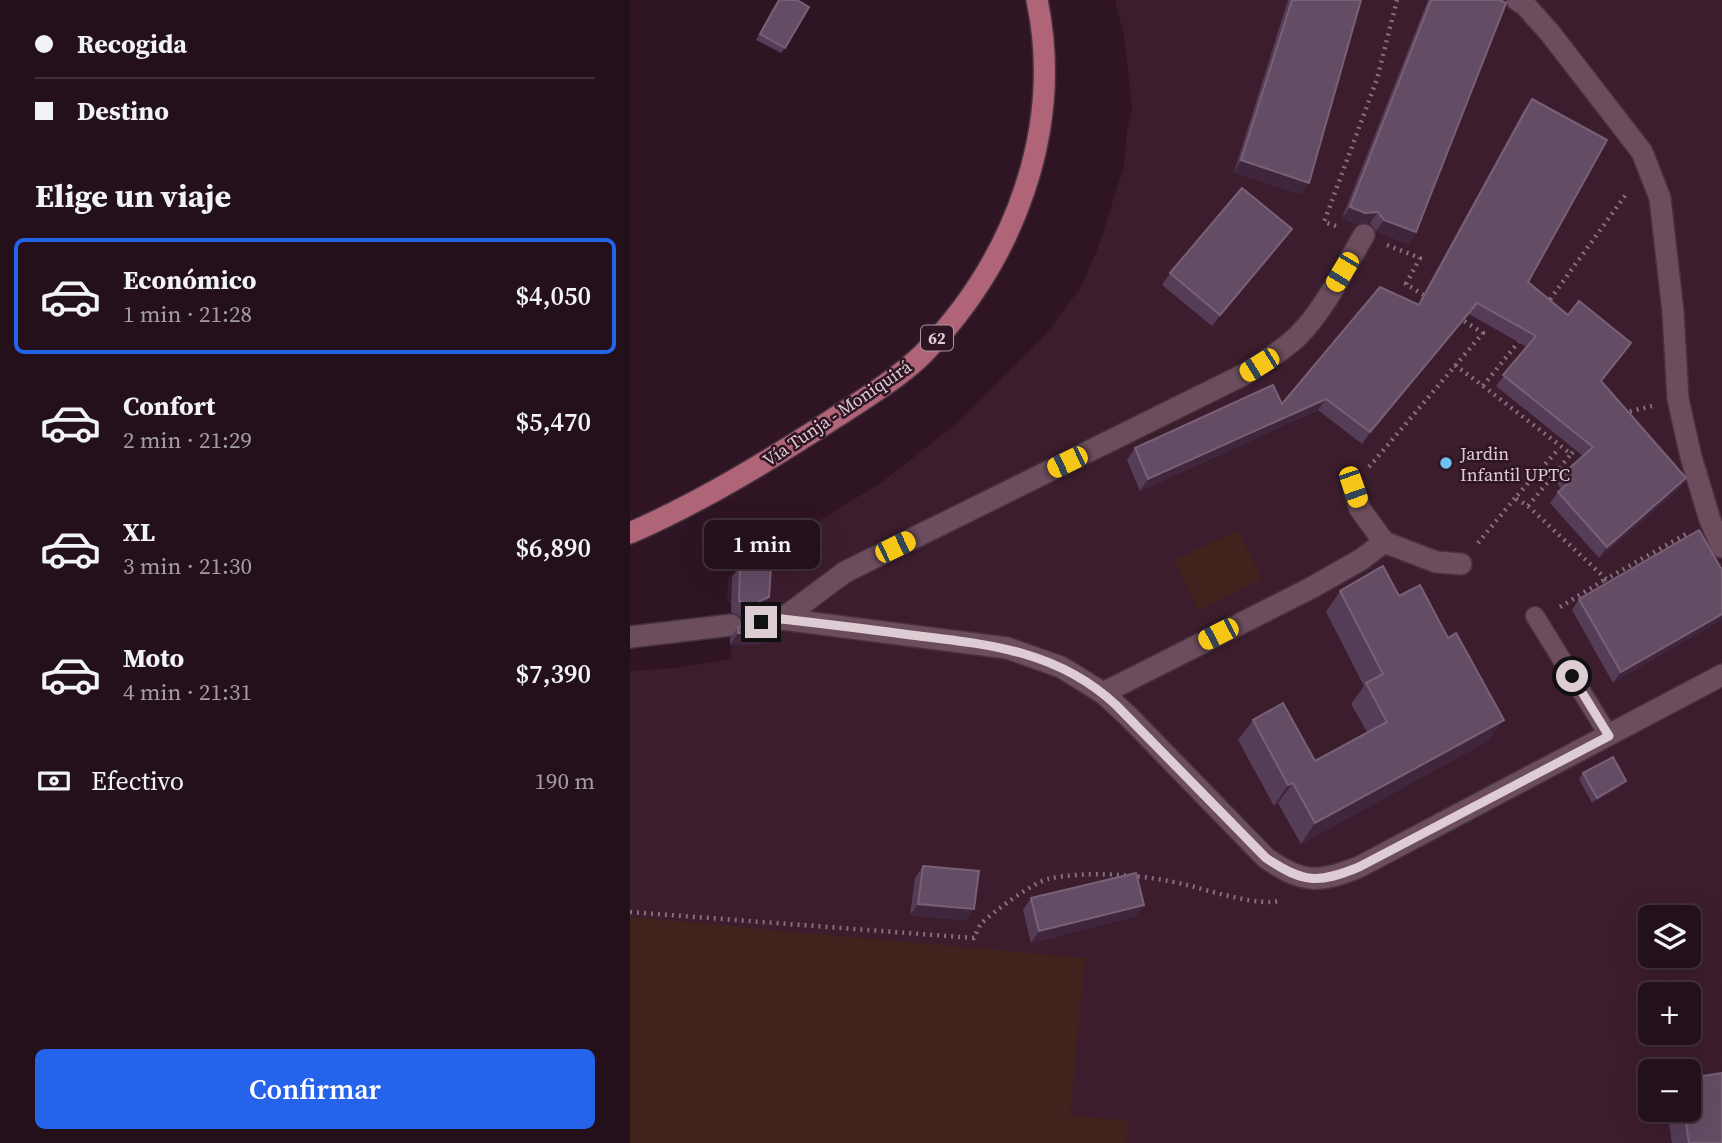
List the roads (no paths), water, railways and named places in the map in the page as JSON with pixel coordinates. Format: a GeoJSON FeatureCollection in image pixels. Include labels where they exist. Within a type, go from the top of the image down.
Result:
{"type":"FeatureCollection","features":[{"type":"Feature","properties":{"kind":"main road","name":"Vía Tunja - Moniquirá"},"geometry":{"type":"LineString","coordinates":[[630,533],[770,460],[862,400],[921,356],[959,314],[995,260],[1020,207],[1036,148],[1044,85],[1037,0]]}},
{"type":"Feature","properties":{"kind":"street"},"geometry":{"type":"LineString","coordinates":[[1517,0],[1525,5],[1550,33],[1642,152],[1660,198],[1673,312],[1678,398],[1691,457],[1710,520],[1722,547]]}},
{"type":"Feature","properties":{"kind":"street"},"geometry":{"type":"LineString","coordinates":[[1364,235],[1320,309],[1298,336],[1274,356],[1243,375],[853,568],[771,620],[1007,648],[1061,667],[1103,693],[1266,858],[1287,872],[1309,879],[1330,879],[1359,867],[1722,675]]}},
{"type":"Feature","properties":{"kind":"street"},"geometry":{"type":"LineString","coordinates":[[1353,487],[1360,509],[1384,542],[1436,562],[1461,564]]}},
{"type":"Feature","properties":{"kind":"street"},"geometry":{"type":"LineString","coordinates":[[1103,693],[1311,588],[1362,559],[1384,542]]}},
{"type":"Feature","properties":{"kind":"street"},"geometry":{"type":"LineString","coordinates":[[630,638],[731,625]]}},
{"type":"Feature","properties":{"kind":"lane"},"geometry":{"type":"LineString","coordinates":[[1535,616],[1609,736]]}},
{"type":"Feature","properties":{"kind":"place","name":"Jardin Infantil UPTC"},"geometry":{"type":"Point","coordinates":[1446,463]}}]}
